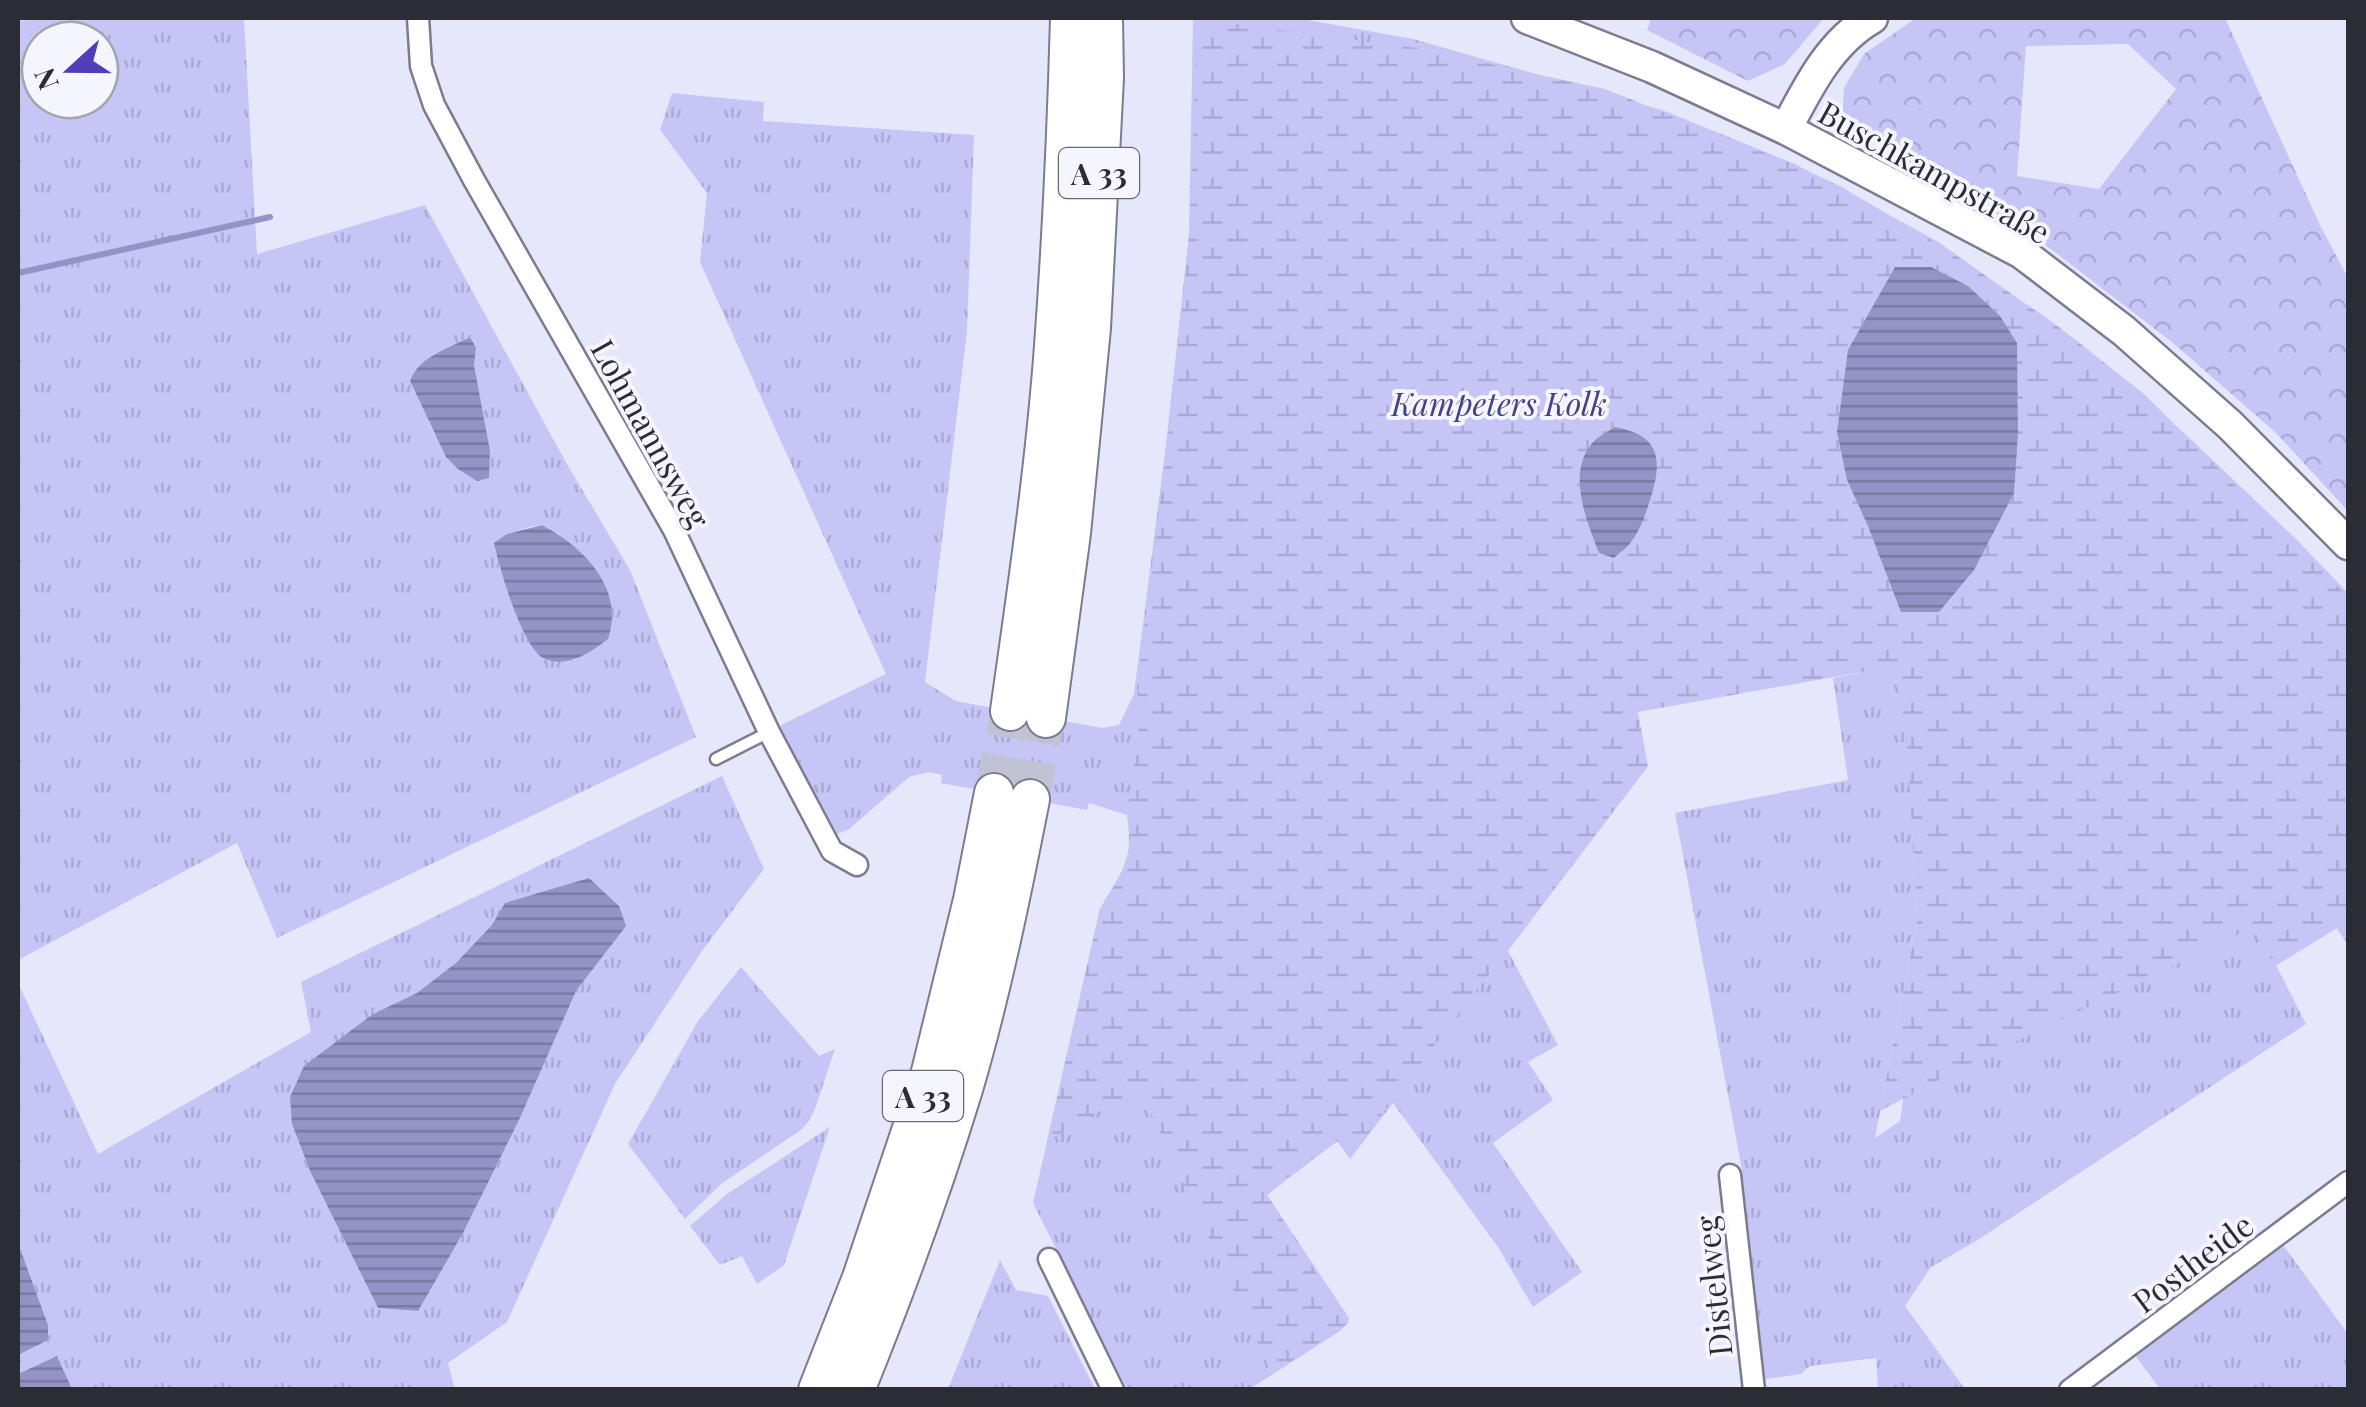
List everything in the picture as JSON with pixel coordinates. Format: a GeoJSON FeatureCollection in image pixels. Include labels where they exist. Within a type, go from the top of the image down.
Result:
{"type":"FeatureCollection","features":[{"type":"Feature","properties":{"kind":"highway","name":"A 33"},"geometry":{"type":"LineString","coordinates":[[1070,18],[1066,166],[1054,350],[1035,533],[1028,714],[1072,534],[1091,328],[1104,78],[1103,18]]}},
{"type":"Feature","properties":{"kind":"highway","name":"A 33"},"geometry":{"type":"LineString","coordinates":[[818,1390],[862,1278],[931,1072],[973,900],[1012,796],[1010,905],[962,1088],[892,1298],[855,1390]]}},
{"type":"Feature","properties":{"kind":"main road","name":"Buschkampstraße"},"geometry":{"type":"LineString","coordinates":[[1527,18],[1652,67],[1786,129],[2022,253],[2124,331],[2230,424],[2348,544]]}},
{"type":"Feature","properties":{"kind":"main road"},"geometry":{"type":"LineString","coordinates":[[1786,129],[1832,51],[1872,18]]}},
{"type":"Feature","properties":{"kind":"street","name":"Lohmannsweg"},"geometry":{"type":"LineString","coordinates":[[418,18],[421,66],[434,105],[674,530],[770,732],[832,851],[857,866]]}},
{"type":"Feature","properties":{"kind":"street","name":"Distelweg"},"geometry":{"type":"LineString","coordinates":[[1730,1175],[1754,1390]]}},
{"type":"Feature","properties":{"kind":"street","name":"Postheide"},"geometry":{"type":"LineString","coordinates":[[2070,1390],[2348,1182]]}},
{"type":"Feature","properties":{"kind":"street"},"geometry":{"type":"LineString","coordinates":[[1049,1259],[1113,1390]]}},
{"type":"Feature","properties":{"kind":"lane"},"geometry":{"type":"LineString","coordinates":[[716,759],[770,732]]}},
{"type":"Feature","properties":{"kind":"green space"},"geometry":{"type":"Polygon","coordinates":[[[244,18],[257,254],[425,205],[568,466],[630,570],[696,737],[277,938],[237,843],[18,960],[18,21],[20,120],[120,120],[120,20],[35,20],[244,18]],[[470,337],[427,359],[410,381],[435,435],[474,365],[476,348],[470,337]],[[542,525],[507,534],[499,566],[524,633],[535,651],[544,659],[575,660],[596,570],[559,534],[542,525]]]}},
{"type":"Feature","properties":{"kind":"green space","name":"Kampeters Kolk"},"geometry":{"type":"Polygon","coordinates":[[[1297,18],[1413,39],[1665,111],[1795,164],[1937,241],[2085,347],[2183,432],[2348,593],[2348,945],[2337,928],[2276,965],[2306,1024],[1931,1267],[1905,1306],[1965,1389],[1878,1389],[1876,1358],[1810,1366],[1801,1374],[1765,1379],[1742,1170],[1675,813],[1848,780],[1833,678],[1892,666],[1632,700],[1648,766],[1508,951],[1558,1045],[1528,1062],[1553,1100],[1493,1143],[1582,1272],[1533,1307],[1498,1247],[1393,1103],[1350,1159],[1337,1141],[1267,1195],[1349,1318],[1348,1323],[1250,1389],[1127,1389],[1033,1203],[1100,909],[1127,856],[1127,815],[1089,803],[1087,810],[941,783],[942,775],[929,772],[909,777],[848,830],[837,834],[779,726],[886,674],[700,262],[707,193],[660,130],[672,93],[764,102],[763,121],[974,135],[967,331],[925,682],[956,701],[1102,728],[1119,725],[1134,694],[1166,444],[1189,235],[1193,19],[1297,18]],[[1911,807],[1917,920],[1875,1138],[1900,1121],[1928,926],[1911,807]]]}},
{"type":"Feature","properties":{"kind":"green space"},"geometry":{"type":"Polygon","coordinates":[[[1651,18],[1824,18],[1785,64],[1748,81],[1647,30],[1651,18]]]}},
{"type":"Feature","properties":{"kind":"green space"},"geometry":{"type":"Polygon","coordinates":[[[1916,18],[2225,18],[2348,278],[2348,511],[2276,433],[2173,343],[2034,236],[1842,124],[1844,88],[1864,54],[1916,18]],[[2128,44],[2026,46],[2017,176],[2099,189],[2176,89],[2128,44]]]}},
{"type":"Feature","properties":{"kind":"green space","name":"Kampeters Kolk"},"geometry":{"type":"Polygon","coordinates":[[[1205,20],[1416,48],[1605,89],[1840,186],[1950,251],[2055,324],[2144,394],[2348,597],[2348,945],[2337,928],[2275,966],[2254,927],[1880,1111],[1917,920],[1907,740],[1895,666],[1638,712],[1648,766],[1351,1158],[1342,1138],[1266,1193],[1348,1323],[1272,1374],[1140,1089],[1047,1141],[1100,909],[1121,875],[1131,843],[1127,815],[1140,720],[1137,686],[1189,240],[1197,40],[1205,20]]]}},
{"type":"Feature","properties":{"kind":"green space"},"geometry":{"type":"Polygon","coordinates":[[[722,776],[764,869],[702,951],[615,1084],[507,1322],[448,1363],[455,1389],[72,1389],[57,1356],[18,1374],[18,1355],[47,1340],[48,1325],[18,1243],[18,983],[98,1154],[311,1032],[301,982],[722,776]],[[589,879],[506,903],[492,925],[457,963],[417,993],[373,1014],[292,1124],[310,1171],[378,1308],[417,1311],[463,1233],[576,991],[626,925],[589,879]]]}},
{"type":"Feature","properties":{"kind":"green space"},"geometry":{"type":"Polygon","coordinates":[[[741,967],[819,1056],[835,1049],[809,1121],[721,1184],[685,1219],[628,1144],[698,1021],[741,967]]]}},
{"type":"Feature","properties":{"kind":"green space"},"geometry":{"type":"Polygon","coordinates":[[[830,1127],[784,1265],[757,1284],[742,1256],[720,1265],[690,1226],[727,1194],[830,1127]]]}},
{"type":"Feature","properties":{"kind":"green space"},"geometry":{"type":"Polygon","coordinates":[[[2283,1245],[2348,1334],[2348,1389],[2160,1389],[2134,1354],[2283,1245]]]}},
{"type":"Feature","properties":{"kind":"green space"},"geometry":{"type":"Polygon","coordinates":[[[1000,1260],[1016,1290],[1048,1296],[1095,1389],[948,1389],[1000,1260]]]}},
{"type":"Feature","properties":{"kind":"shaded area"},"geometry":{"type":"Polygon","coordinates":[[[1895,267],[1931,267],[1968,286],[2000,316],[2017,343],[2014,493],[1974,570],[1939,612],[1901,612],[1847,480],[1837,432],[1848,350],[1895,267]]]}},
{"type":"Feature","properties":{"kind":"shaded area"},"geometry":{"type":"Polygon","coordinates":[[[470,337],[476,348],[474,365],[490,451],[489,478],[477,481],[446,457],[410,381],[427,359],[470,337]]]}},
{"type":"Feature","properties":{"kind":"shaded area"},"geometry":{"type":"Polygon","coordinates":[[[1615,427],[1649,442],[1657,471],[1640,526],[1614,558],[1599,553],[1584,510],[1580,480],[1586,452],[1595,440],[1615,427]]]}},
{"type":"Feature","properties":{"kind":"shaded area"},"geometry":{"type":"Polygon","coordinates":[[[542,525],[586,558],[606,587],[611,603],[608,639],[569,661],[543,658],[527,639],[512,605],[494,543],[507,534],[542,525]]]}},
{"type":"Feature","properties":{"kind":"shaded area"},"geometry":{"type":"Polygon","coordinates":[[[589,878],[619,906],[626,926],[576,991],[520,1118],[463,1233],[418,1311],[378,1308],[310,1171],[292,1124],[290,1097],[304,1066],[373,1014],[417,993],[456,963],[492,925],[505,903],[589,878]]]}},
{"type":"Feature","properties":{"kind":"shaded area"},"geometry":{"type":"Polygon","coordinates":[[[18,1243],[48,1325],[48,1340],[18,1355],[18,1243]]]}},
{"type":"Feature","properties":{"kind":"shaded area"},"geometry":{"type":"Polygon","coordinates":[[[57,1356],[72,1389],[18,1389],[18,1374],[57,1356]]]}},
{"type":"Feature","properties":{"kind":"waterway"},"geometry":{"type":"LineString","coordinates":[[18,273],[270,217]]}},
{"type":"Feature","properties":{"kind":"tunnel"},"geometry":{"type":"LineString","coordinates":[[994,793],[1010,711]]}},
{"type":"Feature","properties":{"kind":"tunnel"},"geometry":{"type":"LineString","coordinates":[[1030,799],[1046,718]]}}]}
